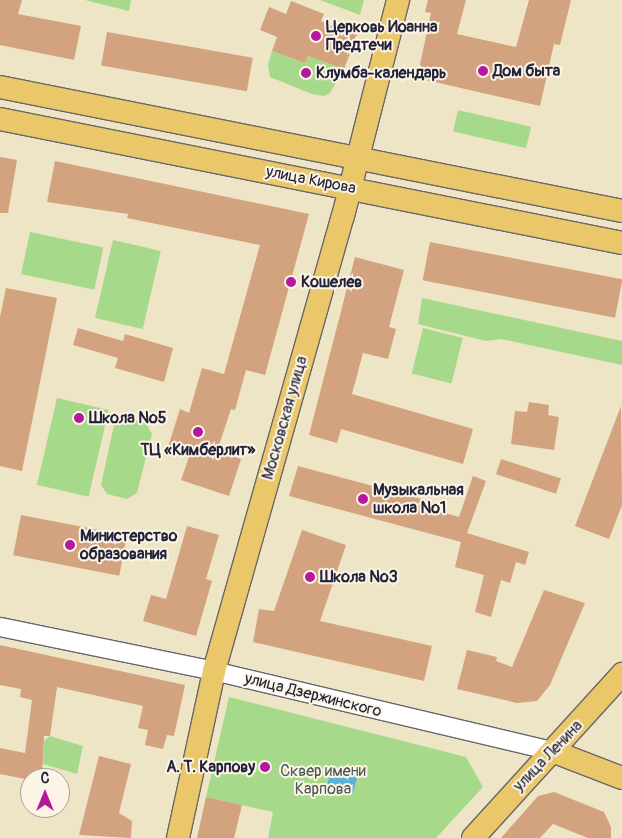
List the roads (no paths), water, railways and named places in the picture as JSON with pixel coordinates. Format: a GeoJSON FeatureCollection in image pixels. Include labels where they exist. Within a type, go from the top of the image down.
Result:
{"type":"FeatureCollection","features":[{"type":"Feature","properties":{"kind":"main road","name":"Московская улица"},"geometry":{"type":"LineString","coordinates":[[178,838],[214,671],[350,188],[398,0]]}},
{"type":"Feature","properties":{"kind":"main road","name":"улица Кирова"},"geometry":{"type":"LineString","coordinates":[[0,87],[622,211]]}},
{"type":"Feature","properties":{"kind":"main road","name":"улица Кирова"},"geometry":{"type":"LineString","coordinates":[[0,118],[622,243]]}},
{"type":"Feature","properties":{"kind":"main road","name":"улица Ленина"},"geometry":{"type":"LineString","coordinates":[[472,838],[622,674]]}},
{"type":"Feature","properties":{"kind":"main road","name":"улица Дзержинского"},"geometry":{"type":"LineString","coordinates":[[552,751],[622,778]]}},
{"type":"Feature","properties":{"kind":"street","name":"улица Дзержинского"},"geometry":{"type":"LineString","coordinates":[[0,627],[214,671],[552,751]]}},
{"type":"Feature","properties":{"kind":"water"},"geometry":{"type":"Polygon","coordinates":[[[332,767],[358,774],[353,793],[327,786],[332,767]]]}},
{"type":"Feature","properties":{"kind":"place","name":"Церковь Иоанна Предтечи"},"geometry":{"type":"Point","coordinates":[316,36]}},
{"type":"Feature","properties":{"kind":"place","name":"Дом быта"},"geometry":{"type":"Point","coordinates":[483,71]}},
{"type":"Feature","properties":{"kind":"place","name":"Клумба-календарь"},"geometry":{"type":"Point","coordinates":[306,73]}},
{"type":"Feature","properties":{"kind":"place","name":"Кошелев"},"geometry":{"type":"Point","coordinates":[291,282]}},
{"type":"Feature","properties":{"kind":"place","name":"Школа №5"},"geometry":{"type":"Point","coordinates":[79,418]}},
{"type":"Feature","properties":{"kind":"place","name":"ТЦ «Кимберлит»"},"geometry":{"type":"Point","coordinates":[198,432]}},
{"type":"Feature","properties":{"kind":"place","name":"Музыкальная школа №1"},"geometry":{"type":"Point","coordinates":[363,499]}},
{"type":"Feature","properties":{"kind":"place","name":"Министерство образования"},"geometry":{"type":"Point","coordinates":[70,545]}},
{"type":"Feature","properties":{"kind":"place","name":"Школа №3"},"geometry":{"type":"Point","coordinates":[310,577]}},
{"type":"Feature","properties":{"kind":"place","name":"А. Т. Карпову"},"geometry":{"type":"Point","coordinates":[265,767]}},
{"type":"Feature","properties":{"kind":"park label","name":"Сквер имени Карпова"},"geometry":{"type":"Point","coordinates":[323,780]}}]}
